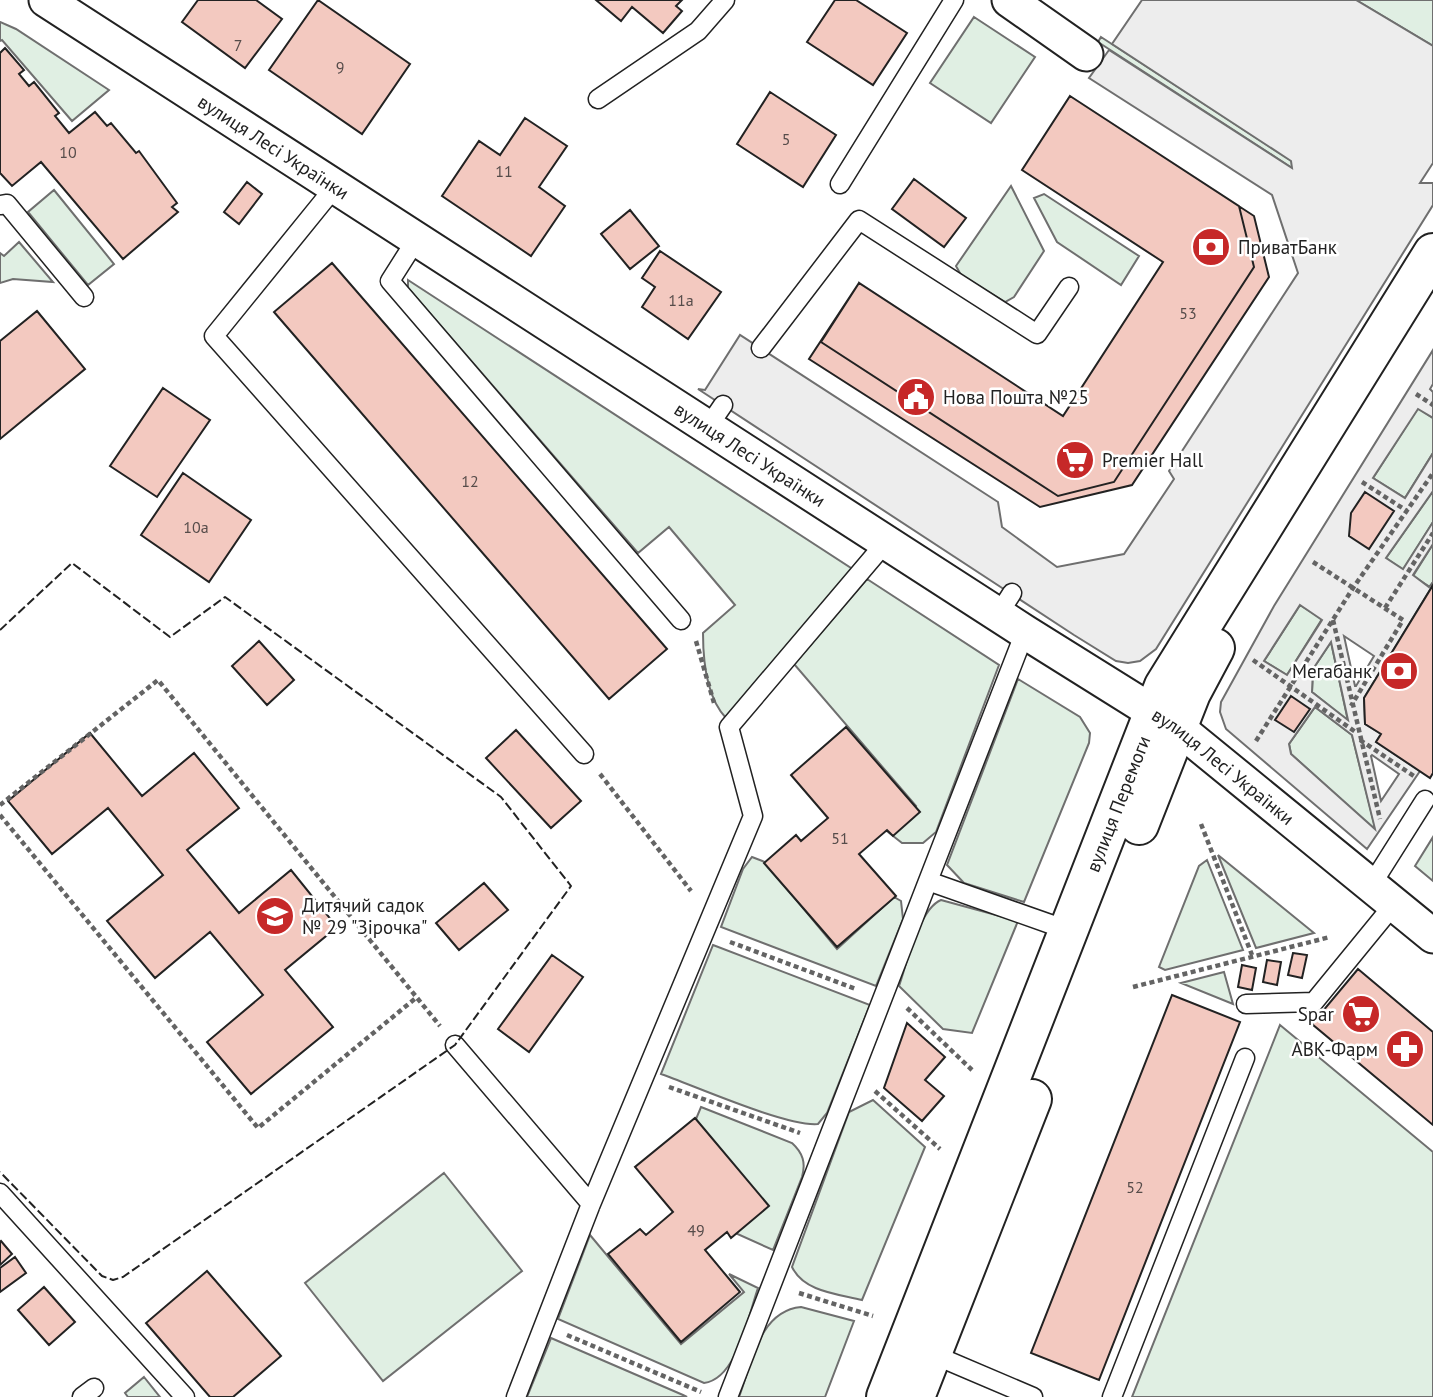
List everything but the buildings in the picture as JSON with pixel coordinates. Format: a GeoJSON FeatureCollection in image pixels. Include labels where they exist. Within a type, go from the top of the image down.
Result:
{"type":"FeatureCollection","features":[{"type":"Feature","properties":{"kind":"main road","name":"вулиця Перемоги"},"geometry":{"type":"LineString","coordinates":[[915,1397],[1166,719],[1181,656],[1433,253]]}},
{"type":"Feature","properties":{"kind":"main road","name":"вулиця Перемоги"},"geometry":{"type":"LineString","coordinates":[[886,1397],[1070,931],[1166,719],[1206,663],[1433,294]]}},
{"type":"Feature","properties":{"kind":"street","name":"вулиця Лесі Українки"},"geometry":{"type":"LineString","coordinates":[[46,0],[416,240],[715,416],[886,542],[1012,613],[1166,719],[1433,936]]}},
{"type":"Feature","properties":{"kind":"street"},"geometry":{"type":"LineString","coordinates":[[1009,0],[1086,54]]}},
{"type":"Feature","properties":{"kind":"lane"},"geometry":{"type":"LineString","coordinates":[[598,99],[698,32],[725,0]]}},
{"type":"Feature","properties":{"kind":"lane"},"geometry":{"type":"LineString","coordinates":[[840,184],[954,0]]}},
{"type":"Feature","properties":{"kind":"lane"},"geometry":{"type":"LineString","coordinates":[[334,188],[214,336],[584,754]]}},
{"type":"Feature","properties":{"kind":"lane"},"geometry":{"type":"LineString","coordinates":[[0,205],[7,204],[84,297]]}},
{"type":"Feature","properties":{"kind":"lane"},"geometry":{"type":"LineString","coordinates":[[761,348],[859,220],[1037,334],[1069,287]]}},
{"type":"Feature","properties":{"kind":"lane"},"geometry":{"type":"LineString","coordinates":[[416,240],[390,281],[681,620]]}},
{"type":"Feature","properties":{"kind":"lane"},"geometry":{"type":"LineString","coordinates":[[516,1397],[591,1204],[646,1078],[753,816],[729,727],[886,542]]}},
{"type":"Feature","properties":{"kind":"lane"},"geometry":{"type":"LineString","coordinates":[[729,1397],[928,881],[1012,613]]}},
{"type":"Feature","properties":{"kind":"lane"},"geometry":{"type":"LineString","coordinates":[[1246,1004],[1314,1002],[1383,894],[1425,800]]}},
{"type":"Feature","properties":{"kind":"lane"},"geometry":{"type":"LineString","coordinates":[[928,881],[1070,931]]}},
{"type":"Feature","properties":{"kind":"lane"},"geometry":{"type":"LineString","coordinates":[[455,1045],[591,1204]]}},
{"type":"Feature","properties":{"kind":"lane"},"geometry":{"type":"LineString","coordinates":[[1112,1397],[1245,1058]]}},
{"type":"Feature","properties":{"kind":"lane"},"geometry":{"type":"LineString","coordinates":[[0,1193],[186,1397]]}},
{"type":"Feature","properties":{"kind":"lane"},"geometry":{"type":"LineString","coordinates":[[932,1354],[1033,1397]]}},
{"type":"Feature","properties":{"kind":"path"},"geometry":{"type":"LineString","coordinates":[[1416,394],[1433,405]]}},
{"type":"Feature","properties":{"kind":"path"},"geometry":{"type":"LineString","coordinates":[[1256,741],[1353,588],[1433,473]]}},
{"type":"Feature","properties":{"kind":"path"},"geometry":{"type":"LineString","coordinates":[[1362,482],[1407,511]]}},
{"type":"Feature","properties":{"kind":"path"},"geometry":{"type":"LineString","coordinates":[[1385,608],[1433,533]]}},
{"type":"Feature","properties":{"kind":"path"},"geometry":{"type":"LineString","coordinates":[[1313,562],[1403,620],[1351,706]]}},
{"type":"Feature","properties":{"kind":"path"},"geometry":{"type":"LineString","coordinates":[[681,620],[695,639],[717,714],[729,727]]}},
{"type":"Feature","properties":{"kind":"path"},"geometry":{"type":"LineString","coordinates":[[1333,620],[1351,706],[1380,819]]}},
{"type":"Feature","properties":{"kind":"path"},"geometry":{"type":"LineString","coordinates":[[1253,660],[1292,685],[1422,782]]}},
{"type":"Feature","properties":{"kind":"path"},"geometry":{"type":"LineString","coordinates":[[0,805],[158,680],[455,1045]]}},
{"type":"Feature","properties":{"kind":"path"},"geometry":{"type":"LineString","coordinates":[[584,754],[709,925],[829,979]]}},
{"type":"Feature","properties":{"kind":"path"},"geometry":{"type":"LineString","coordinates":[[0,815],[258,1128],[417,997]]}},
{"type":"Feature","properties":{"kind":"path"},"geometry":{"type":"LineString","coordinates":[[1201,824],[1252,955]]}},
{"type":"Feature","properties":{"kind":"path"},"geometry":{"type":"LineString","coordinates":[[1133,987],[1336,936]]}},
{"type":"Feature","properties":{"kind":"path"},"geometry":{"type":"LineString","coordinates":[[886,988],[972,1070]]}},
{"type":"Feature","properties":{"kind":"path"},"geometry":{"type":"LineString","coordinates":[[853,1071],[940,1149]]}},
{"type":"Feature","properties":{"kind":"path"},"geometry":{"type":"LineString","coordinates":[[646,1078],[825,1143]]}},
{"type":"Feature","properties":{"kind":"path"},"geometry":{"type":"LineString","coordinates":[[771,1284],[873,1316]]}},
{"type":"Feature","properties":{"kind":"path"},"geometry":{"type":"LineString","coordinates":[[544,1325],[686,1386]]}},
{"type":"Feature","properties":{"kind":"green space"},"geometry":{"type":"Polygon","coordinates":[[[1356,0],[1433,0],[1433,46],[1356,0]]]}},
{"type":"Feature","properties":{"kind":"green space"},"geometry":{"type":"Polygon","coordinates":[[[974,17],[1035,57],[991,123],[930,83],[974,17]]]}},
{"type":"Feature","properties":{"kind":"green space"},"geometry":{"type":"Polygon","coordinates":[[[0,22],[16,29],[109,90],[72,121],[2,40],[0,41],[0,22]]]}},
{"type":"Feature","properties":{"kind":"green space"},"geometry":{"type":"Polygon","coordinates":[[[1101,37],[1292,161],[1292,168],[1098,42],[1101,37]]]}},
{"type":"Feature","properties":{"kind":"green space"},"geometry":{"type":"Polygon","coordinates":[[[1011,186],[1044,251],[1014,297],[1005,302],[961,275],[956,266],[1011,186]]]}},
{"type":"Feature","properties":{"kind":"green space"},"geometry":{"type":"Polygon","coordinates":[[[54,190],[114,264],[88,285],[28,212],[54,190]]]}},
{"type":"Feature","properties":{"kind":"green space"},"geometry":{"type":"Polygon","coordinates":[[[1044,194],[1139,256],[1121,285],[1057,242],[1034,198],[1044,194]]]}},
{"type":"Feature","properties":{"kind":"green space"},"geometry":{"type":"Polygon","coordinates":[[[19,242],[53,282],[13,279],[0,283],[0,253],[4,256],[19,242]]]}},
{"type":"Feature","properties":{"kind":"green space"},"geometry":{"type":"Polygon","coordinates":[[[408,280],[854,570],[726,718],[710,689],[705,666],[703,633],[735,605],[669,527],[638,553],[408,288],[408,280]]]}},
{"type":"Feature","properties":{"kind":"green space"},"geometry":{"type":"Polygon","coordinates":[[[1418,408],[1433,418],[1433,453],[1405,498],[1373,478],[1418,408]]]}},
{"type":"Feature","properties":{"kind":"green space"},"geometry":{"type":"Polygon","coordinates":[[[1433,491],[1433,522],[1403,570],[1386,558],[1433,491]]]}},
{"type":"Feature","properties":{"kind":"green space"},"geometry":{"type":"Polygon","coordinates":[[[1433,544],[1433,582],[1430,587],[1413,576],[1433,544]]]}},
{"type":"Feature","properties":{"kind":"green space"},"geometry":{"type":"Polygon","coordinates":[[[867,579],[999,665],[936,832],[923,843],[902,843],[888,832],[916,806],[794,664],[867,579]]]}},
{"type":"Feature","properties":{"kind":"green space"},"geometry":{"type":"Polygon","coordinates":[[[1300,605],[1322,619],[1287,675],[1264,661],[1300,605]]]}},
{"type":"Feature","properties":{"kind":"green space"},"geometry":{"type":"Polygon","coordinates":[[[1331,642],[1348,721],[1312,692],[1313,669],[1331,642]]]}},
{"type":"Feature","properties":{"kind":"green space"},"geometry":{"type":"Polygon","coordinates":[[[1018,679],[1080,717],[1090,733],[1089,743],[1024,902],[964,883],[947,865],[1018,679]]]}},
{"type":"Feature","properties":{"kind":"green space"},"geometry":{"type":"Polygon","coordinates":[[[1315,707],[1352,735],[1376,831],[1291,754],[1289,744],[1315,707]]]}},
{"type":"Feature","properties":{"kind":"green space"},"geometry":{"type":"Polygon","coordinates":[[[1433,837],[1433,881],[1415,866],[1433,837]]]}},
{"type":"Feature","properties":{"kind":"green space"},"geometry":{"type":"Polygon","coordinates":[[[1218,855],[1314,933],[1256,948],[1218,855]]]}},
{"type":"Feature","properties":{"kind":"green space"},"geometry":{"type":"Polygon","coordinates":[[[752,857],[765,862],[837,949],[894,897],[901,901],[903,919],[876,986],[721,927],[743,869],[752,857]]]}},
{"type":"Feature","properties":{"kind":"green space"},"geometry":{"type":"Polygon","coordinates":[[[1207,860],[1243,950],[1165,970],[1159,967],[1199,866],[1207,860]]]}},
{"type":"Feature","properties":{"kind":"green space"},"geometry":{"type":"Polygon","coordinates":[[[941,900],[1018,921],[972,1033],[943,1029],[899,986],[920,925],[933,905],[941,900]]]}},
{"type":"Feature","properties":{"kind":"green space"},"geometry":{"type":"Polygon","coordinates":[[[713,945],[870,1005],[827,1113],[818,1124],[764,1113],[661,1074],[713,945]]]}},
{"type":"Feature","properties":{"kind":"green space"},"geometry":{"type":"Polygon","coordinates":[[[1224,972],[1233,1004],[1181,983],[1224,972]]]}},
{"type":"Feature","properties":{"kind":"green space"},"geometry":{"type":"Polygon","coordinates":[[[1280,1025],[1433,1152],[1433,1397],[1132,1397],[1280,1025]]]}},
{"type":"Feature","properties":{"kind":"green space"},"geometry":{"type":"Polygon","coordinates":[[[873,1100],[925,1147],[862,1300],[813,1287],[797,1275],[792,1267],[849,1112],[873,1100]]]}},
{"type":"Feature","properties":{"kind":"green space"},"geometry":{"type":"Polygon","coordinates":[[[701,1107],[792,1143],[801,1154],[804,1167],[802,1177],[773,1250],[733,1232],[696,1119],[701,1107]]]}},
{"type":"Feature","properties":{"kind":"green space"},"geometry":{"type":"Polygon","coordinates":[[[444,1173],[522,1271],[383,1381],[305,1283],[444,1173]]]}},
{"type":"Feature","properties":{"kind":"green space"},"geometry":{"type":"Polygon","coordinates":[[[590,1235],[681,1344],[744,1292],[729,1274],[758,1288],[740,1344],[725,1370],[715,1379],[704,1383],[558,1319],[590,1235]]]}},
{"type":"Feature","properties":{"kind":"green space"},"geometry":{"type":"Polygon","coordinates":[[[801,1307],[854,1321],[825,1397],[739,1397],[753,1355],[766,1328],[775,1318],[801,1307]]]}},
{"type":"Feature","properties":{"kind":"green space"},"geometry":{"type":"Polygon","coordinates":[[[551,1338],[683,1395],[687,1397],[527,1397],[551,1338]]]}},
{"type":"Feature","properties":{"kind":"green space"},"geometry":{"type":"Polygon","coordinates":[[[144,1377],[160,1397],[128,1397],[125,1393],[144,1377]]]}},
{"type":"Feature","properties":{"kind":"shaded area"},"geometry":{"type":"Polygon","coordinates":[[[1142,0],[1356,0],[1433,46],[1433,163],[1420,183],[1433,183],[1433,205],[1156,649],[1140,661],[1128,663],[1116,661],[1074,635],[698,389],[705,390],[740,335],[998,502],[1002,527],[1057,567],[1124,554],[1174,479],[1169,471],[1298,273],[1272,195],[1089,78],[1109,50],[1292,168],[1291,161],[1112,44],[1142,0]]]}},
{"type":"Feature","properties":{"kind":"shaded area"},"geometry":{"type":"Polygon","coordinates":[[[1433,350],[1433,384],[1430,389],[1433,392],[1433,418],[1418,409],[1373,478],[1405,498],[1433,453],[1433,491],[1386,558],[1403,569],[1433,522],[1433,544],[1413,575],[1429,587],[1433,582],[1433,585],[1364,698],[1365,724],[1381,734],[1376,742],[1420,771],[1367,849],[1226,729],[1220,712],[1221,702],[1274,606],[1433,350]],[[1300,605],[1264,661],[1287,675],[1322,620],[1300,605]],[[1344,636],[1355,686],[1374,656],[1344,636]],[[1331,642],[1313,669],[1312,692],[1348,720],[1331,642]],[[1315,707],[1289,744],[1291,754],[1375,829],[1352,735],[1315,707]],[[1372,755],[1371,756],[1381,801],[1399,774],[1372,755]]]}},
{"type":"Feature","properties":{"kind":"fence"},"geometry":{"type":"LineString","coordinates":[[0,630],[72,563],[170,637],[225,597],[501,797],[571,886],[455,1045],[123,1277],[113,1280],[102,1276],[0,1172]]}},
{"type":"Feature","properties":{"kind":"place","name":"ПриватБанк"},"geometry":{"type":"Point","coordinates":[1211,247]}},
{"type":"Feature","properties":{"kind":"place","name":"Нова Пошта №25"},"geometry":{"type":"Point","coordinates":[916,397]}},
{"type":"Feature","properties":{"kind":"place","name":"Premier Hall"},"geometry":{"type":"Point","coordinates":[1075,460]}},
{"type":"Feature","properties":{"kind":"place","name":"Мегабанк"},"geometry":{"type":"Point","coordinates":[1399,671]}},
{"type":"Feature","properties":{"kind":"place","name":"Дитячий садок № 29 \"Зірочка\""},"geometry":{"type":"Point","coordinates":[275,916]}},
{"type":"Feature","properties":{"kind":"place","name":"Spar"},"geometry":{"type":"Point","coordinates":[1361,1014]}},
{"type":"Feature","properties":{"kind":"place","name":"АВК-Фарм"},"geometry":{"type":"Point","coordinates":[1405,1049]}}]}
